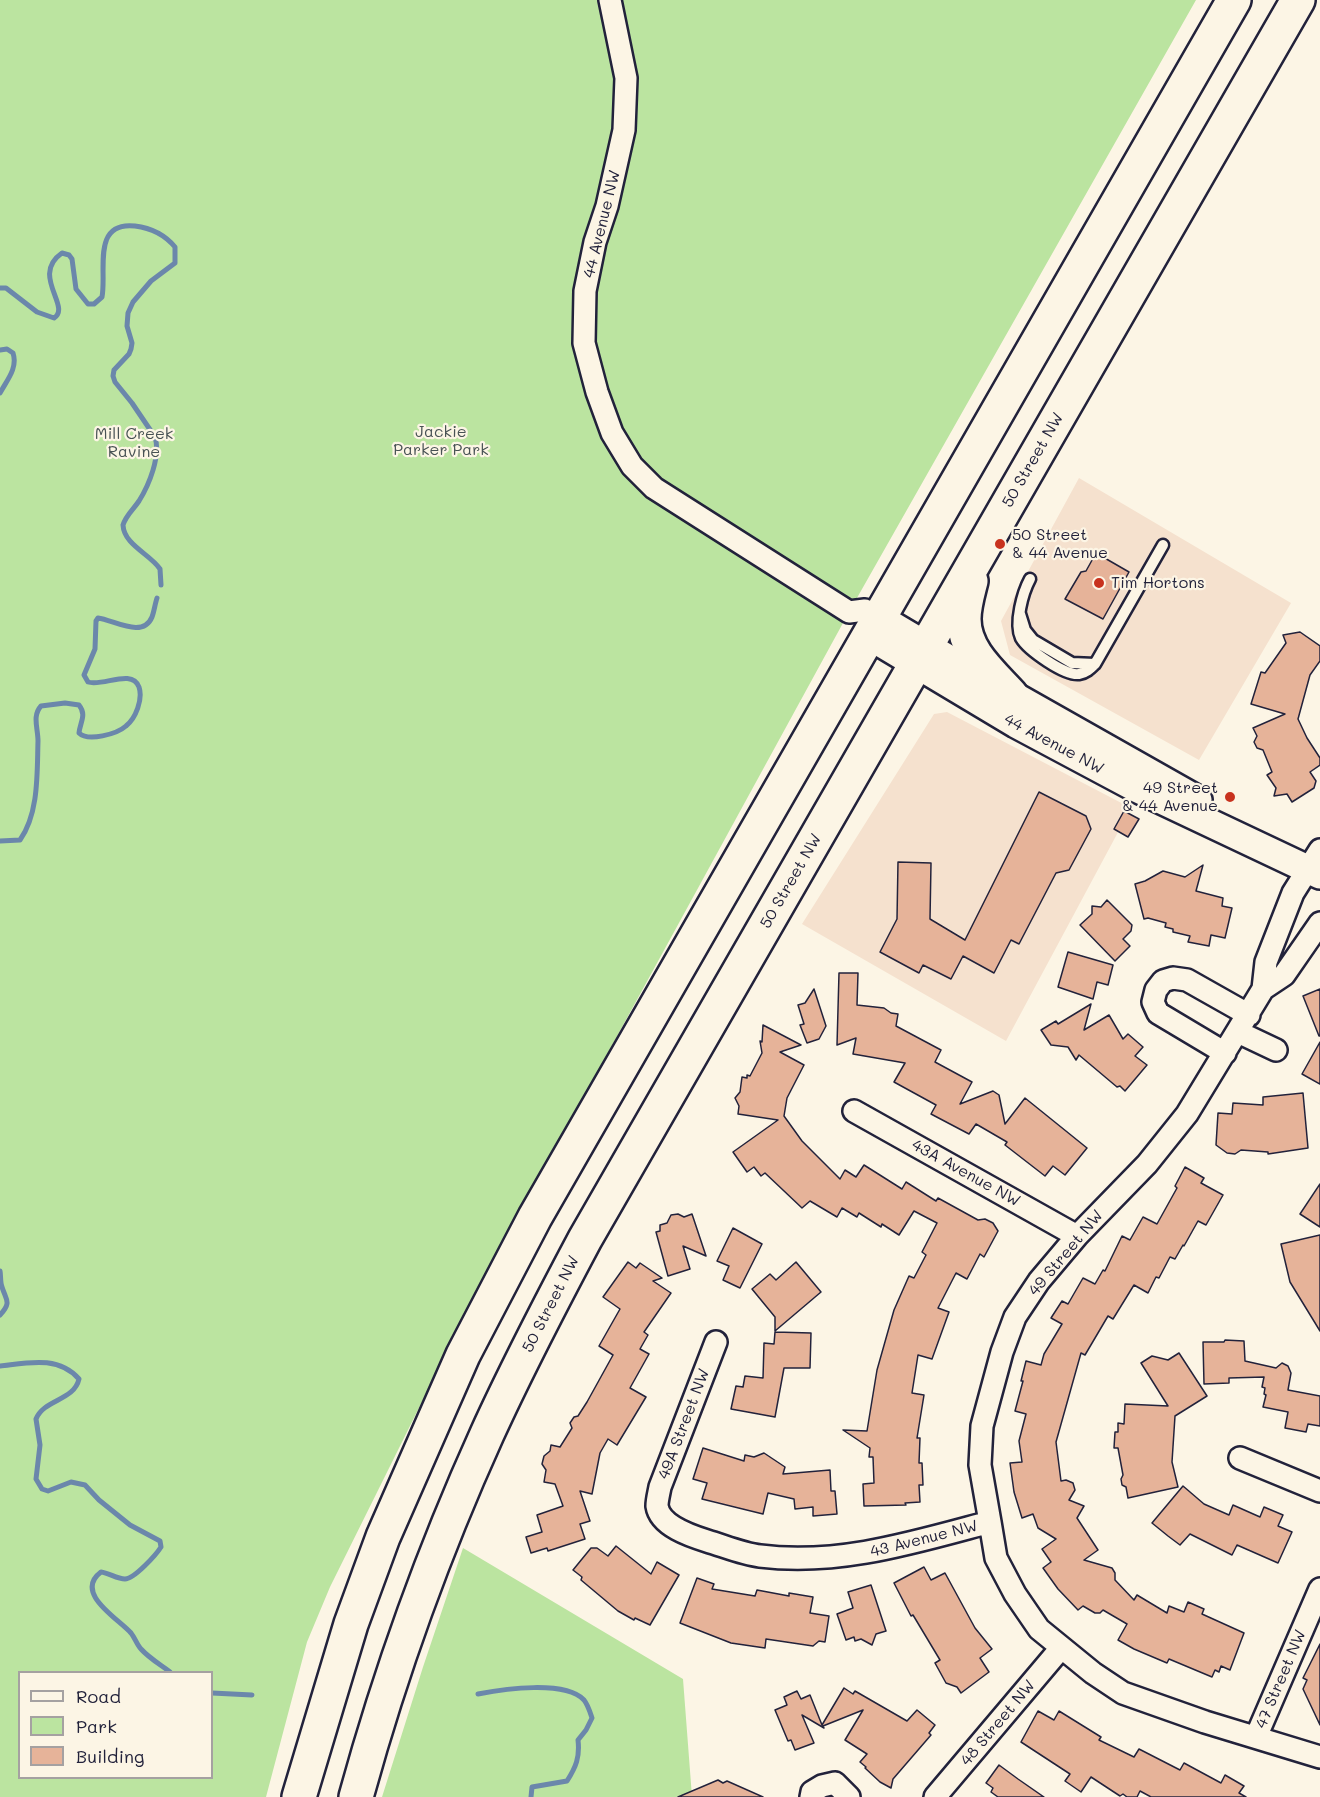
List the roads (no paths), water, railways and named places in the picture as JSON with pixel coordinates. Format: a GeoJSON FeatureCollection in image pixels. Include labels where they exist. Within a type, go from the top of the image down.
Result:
{"type":"FeatureCollection","features":[{"type":"Feature","properties":{"kind":"main road"},"geometry":{"type":"LineString","coordinates":[[299,1797],[355,1613],[383,1537],[463,1354],[535,1217],[866,622],[1234,0]]}},
{"type":"Feature","properties":{"kind":"main road","name":"50 Street NW"},"geometry":{"type":"LineString","coordinates":[[356,1797],[375,1729],[446,1531],[487,1435],[534,1336],[585,1239],[1298,0]]}},
{"type":"Feature","properties":{"kind":"main road"},"geometry":{"type":"LineString","coordinates":[[976,559],[965,610],[965,633],[976,657],[1011,694]]}},
{"type":"Feature","properties":{"kind":"street","name":"44 Avenue NW"},"geometry":{"type":"LineString","coordinates":[[610,0],[626,78],[624,130],[607,206],[595,242],[585,291],[584,343],[597,392],[612,433],[632,466],[654,488],[921,655],[1016,724],[1129,784],[1316,865]]}},
{"type":"Feature","properties":{"kind":"street","name":"44 Avenue NW"},"geometry":{"type":"LineString","coordinates":[[921,655],[1011,694],[1316,865]]}},
{"type":"Feature","properties":{"kind":"street","name":"49 Street NW"},"geometry":{"type":"LineString","coordinates":[[990,1522],[980,1465],[982,1426],[1002,1353],[1015,1317],[1039,1281],[1077,1236],[1147,1164],[1187,1114],[1263,989],[1266,962],[1293,893],[1316,865]]}},
{"type":"Feature","properties":{"kind":"street","name":"49 Street NW"},"geometry":{"type":"LineString","coordinates":[[1263,989],[1284,975],[1320,923]]}},
{"type":"Feature","properties":{"kind":"street"},"geometry":{"type":"LineString","coordinates":[[1226,1053],[1158,1013],[1153,1002],[1156,990],[1163,981],[1173,978],[1187,980],[1276,1050]]}},
{"type":"Feature","properties":{"kind":"street","name":"43A Avenue NW"},"geometry":{"type":"LineString","coordinates":[[854,1111],[1077,1236]]}},
{"type":"Feature","properties":{"kind":"street","name":"49A Street NW"},"geometry":{"type":"LineString","coordinates":[[657,1507],[660,1487],[716,1342]]}},
{"type":"Feature","properties":{"kind":"street"},"geometry":{"type":"LineString","coordinates":[[1240,1458],[1320,1491]]}},
{"type":"Feature","properties":{"kind":"street","name":"43 Avenue NW"},"geometry":{"type":"LineString","coordinates":[[657,1507],[666,1520],[679,1530],[698,1538],[758,1556],[801,1559],[867,1553],[990,1522],[996,1558],[1015,1594],[1039,1629],[1123,1693],[1205,1722],[1320,1758]]}},
{"type":"Feature","properties":{"kind":"street","name":"47 Street NW"},"geometry":{"type":"LineString","coordinates":[[1256,1737],[1320,1589]]}},
{"type":"Feature","properties":{"kind":"street","name":"48 Street NW"},"geometry":{"type":"LineString","coordinates":[[935,1797],[1061,1648]]}},
{"type":"Feature","properties":{"kind":"street"},"geometry":{"type":"LineString","coordinates":[[811,1797],[812,1792],[822,1786],[835,1784],[849,1797]]}},
{"type":"Feature","properties":{"kind":"lane"},"geometry":{"type":"LineString","coordinates":[[1030,579],[1023,593],[1020,614],[1025,630],[1033,640],[1072,663],[1095,664],[1163,545]]}},
{"type":"Feature","properties":{"kind":"waterway"},"geometry":{"type":"LineString","coordinates":[[0,288],[6,288],[37,312],[54,318],[58,313],[58,306],[50,280],[50,271],[53,262],[62,253],[69,255],[72,259],[76,289],[88,304],[94,304],[102,297],[104,250],[112,231],[121,227],[141,227],[152,230],[175,247],[175,263],[151,281],[133,302],[128,313],[127,326],[132,343],[131,349],[114,370],[113,376],[155,437],[156,453],[150,479],[123,525],[124,532],[133,544],[160,569],[161,585]]}},
{"type":"Feature","properties":{"kind":"waterway"},"geometry":{"type":"LineString","coordinates":[[0,350],[7,349],[13,353],[14,358],[11,374],[0,393]]}},
{"type":"Feature","properties":{"kind":"waterway"},"geometry":{"type":"LineString","coordinates":[[0,841],[20,840],[31,818],[37,779],[36,718],[41,706],[65,703],[79,705],[83,715],[79,733],[89,737],[116,732],[133,718],[140,697],[139,687],[135,682],[124,678],[94,683],[88,682],[84,675],[95,649],[98,618],[135,628],[142,627],[152,617],[157,598]]}},
{"type":"Feature","properties":{"kind":"waterway"},"geometry":{"type":"LineString","coordinates":[[0,1271],[1,1285],[7,1301],[0,1315]]}},
{"type":"Feature","properties":{"kind":"waterway"},"geometry":{"type":"LineString","coordinates":[[0,1366],[42,1362],[62,1366],[79,1379],[71,1392],[45,1407],[36,1419],[40,1445],[36,1479],[42,1489],[48,1491],[71,1482],[85,1485],[99,1500],[130,1525],[160,1541],[161,1547],[158,1551],[134,1575],[122,1579],[101,1572],[94,1580],[92,1588],[101,1605],[131,1633],[141,1649],[169,1671]]}},
{"type":"Feature","properties":{"kind":"waterway"},"geometry":{"type":"LineString","coordinates":[[478,1694],[518,1688],[549,1688],[575,1694],[587,1704],[592,1718],[578,1740],[578,1757],[567,1781],[532,1787],[531,1797]]}},
{"type":"Feature","properties":{"kind":"waterway"},"geometry":{"type":"LineString","coordinates":[[213,1693],[252,1695]]}},
{"type":"Feature","properties":{"kind":"place","name":"50 Street & 44 Avenue"},"geometry":{"type":"Point","coordinates":[1000,544]}},
{"type":"Feature","properties":{"kind":"place","name":"Tim Hortons"},"geometry":{"type":"Point","coordinates":[1099,583]}},
{"type":"Feature","properties":{"kind":"place","name":"49 Street & 44 Avenue"},"geometry":{"type":"Point","coordinates":[1230,797]}},
{"type":"Feature","properties":{"kind":"park label","name":"Jackie Parker Park"},"geometry":{"type":"Point","coordinates":[441,441]}},
{"type":"Feature","properties":{"kind":"park label","name":"Mill Creek Ravine"},"geometry":{"type":"Point","coordinates":[134,443]}}]}
